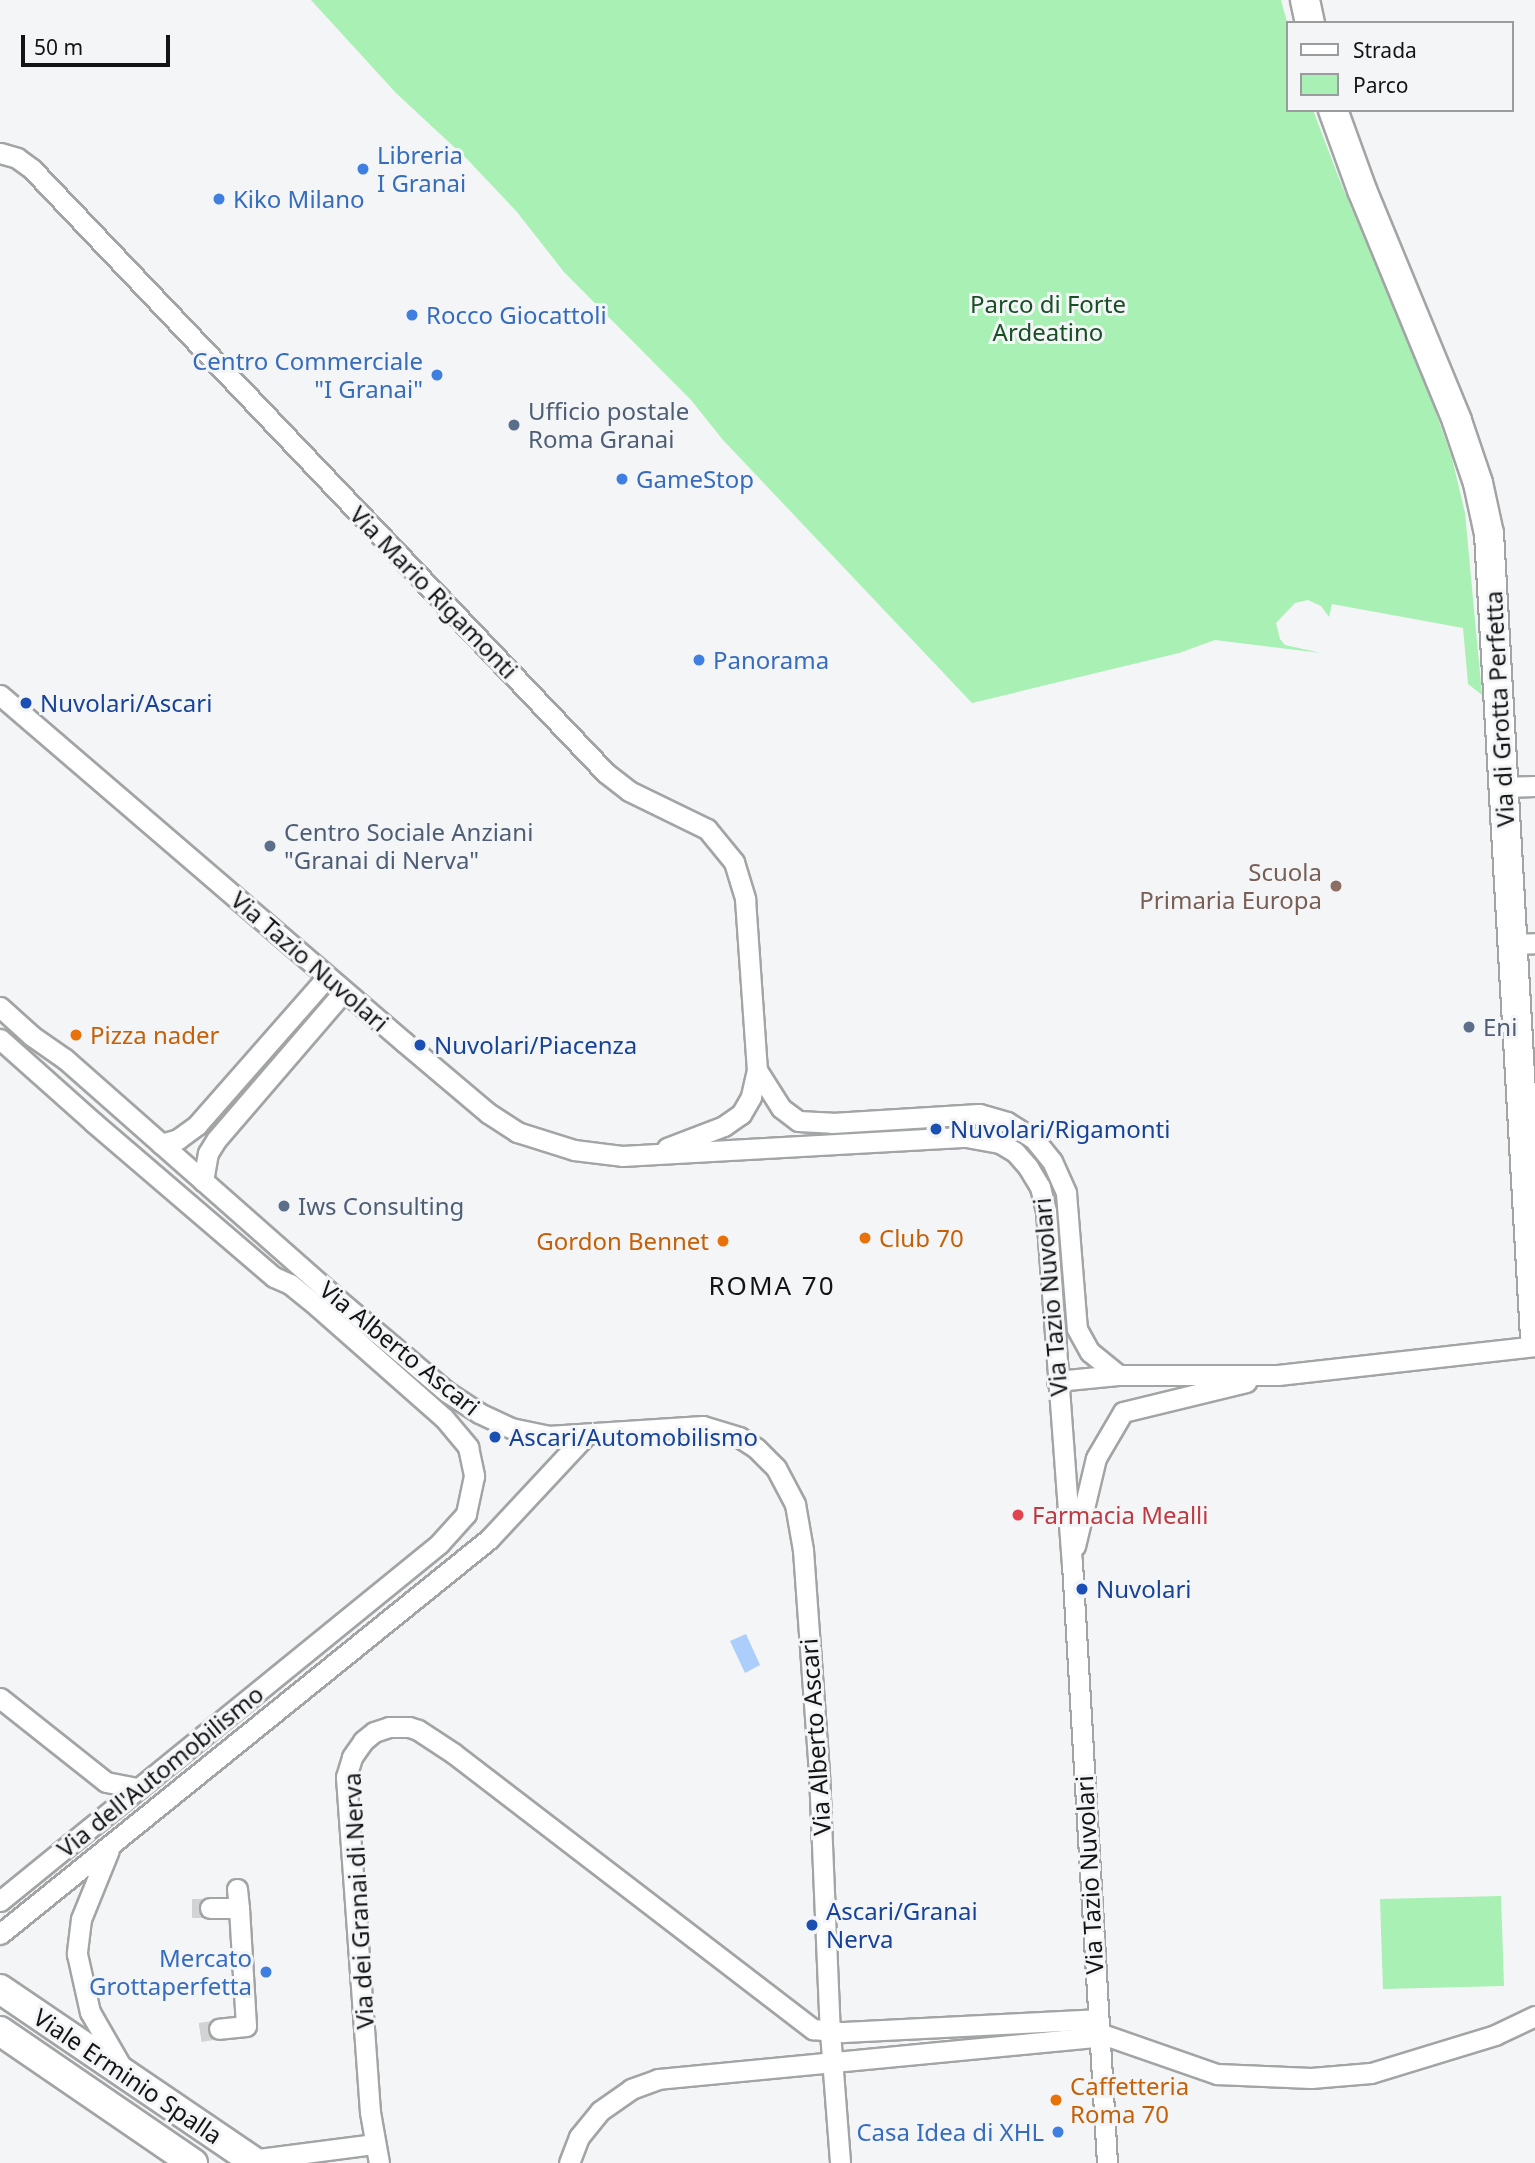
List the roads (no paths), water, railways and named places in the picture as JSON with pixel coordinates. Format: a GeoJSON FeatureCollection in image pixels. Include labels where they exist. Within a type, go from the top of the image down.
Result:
{"type":"FeatureCollection","features":[{"type":"Feature","properties":{"kind":"street"},"geometry":{"type":"LineString","coordinates":[[1305,0],[1310,21]]}},
{"type":"Feature","properties":{"kind":"street","name":"Via di Grotta Perfetta"},"geometry":{"type":"LineString","coordinates":[[1334,112],[1362,190],[1444,385],[1478,483],[1491,562],[1503,787],[1523,944],[1535,1336]]}},
{"type":"Feature","properties":{"kind":"street","name":"Via Mario Rigamonti"},"geometry":{"type":"LineString","coordinates":[[0,153],[17,158],[32,169],[606,772],[629,791],[692,820],[716,836],[734,862],[744,888],[757,1070]]}},
{"type":"Feature","properties":{"kind":"street","name":"Via Tazio Nuvolari"},"geometry":{"type":"LineString","coordinates":[[0,695],[327,977],[488,1113],[517,1132],[544,1142],[596,1154],[653,1154],[966,1137],[986,1139],[1008,1148],[1028,1167],[1043,1194],[1072,1563],[1107,2163]]}},
{"type":"Feature","properties":{"kind":"street"},"geometry":{"type":"LineString","coordinates":[[1503,787],[1535,786]]}},
{"type":"Feature","properties":{"kind":"street"},"geometry":{"type":"LineString","coordinates":[[161,1144],[178,1139],[197,1125],[327,977]]}},
{"type":"Feature","properties":{"kind":"street"},"geometry":{"type":"LineString","coordinates":[[203,1181],[208,1153],[216,1140],[344,991]]}},
{"type":"Feature","properties":{"kind":"street","name":"Via Alberto Ascari"},"geometry":{"type":"LineString","coordinates":[[0,1007],[32,1036],[65,1059],[203,1181],[463,1438],[472,1457],[474,1476],[470,1506],[461,1522]]}},
{"type":"Feature","properties":{"kind":"street","name":"Via Alberto Ascari"},"geometry":{"type":"LineString","coordinates":[[0,1039],[274,1277],[323,1299],[447,1392],[488,1419],[540,1435],[586,1435],[688,1426],[729,1433],[756,1448],[770,1461],[791,1493],[800,1527],[819,1773],[830,2032],[840,2163]]}},
{"type":"Feature","properties":{"kind":"street"},"geometry":{"type":"LineString","coordinates":[[46,1080],[65,1059]]}},
{"type":"Feature","properties":{"kind":"street","name":"Via Tazio Nuvolari"},"geometry":{"type":"LineString","coordinates":[[757,1070],[791,1118],[806,1124],[979,1114],[1007,1122],[1034,1139],[1052,1161],[1066,1193],[1077,1329],[1090,1352],[1118,1375]]}},
{"type":"Feature","properties":{"kind":"street","name":"Via Tazio Nuvolari"},"geometry":{"type":"LineString","coordinates":[[653,1154],[732,1121],[751,1097],[757,1070]]}},
{"type":"Feature","properties":{"kind":"street"},"geometry":{"type":"LineString","coordinates":[[832,1123],[834,1143]]}},
{"type":"Feature","properties":{"kind":"street"},"geometry":{"type":"LineString","coordinates":[[1050,1283],[1077,1329]]}},
{"type":"Feature","properties":{"kind":"street"},"geometry":{"type":"LineString","coordinates":[[1057,1381],[1118,1375],[1278,1375],[1535,1346]]}},
{"type":"Feature","properties":{"kind":"street","name":"Via Tazio Nuvolari"},"geometry":{"type":"LineString","coordinates":[[1072,1563],[1096,1458],[1123,1412],[1278,1375]]}},
{"type":"Feature","properties":{"kind":"street","name":"Via dell'Automobilismo"},"geometry":{"type":"LineString","coordinates":[[0,1934],[501,1528],[586,1435]]}},
{"type":"Feature","properties":{"kind":"street","name":"Via dell'Automobilismo"},"geometry":{"type":"LineString","coordinates":[[0,1902],[406,1571],[461,1522]]}},
{"type":"Feature","properties":{"kind":"street"},"geometry":{"type":"LineString","coordinates":[[406,1571],[424,1592]]}},
{"type":"Feature","properties":{"kind":"street"},"geometry":{"type":"LineString","coordinates":[[321,1641],[338,1661]]}},
{"type":"Feature","properties":{"kind":"street"},"geometry":{"type":"LineString","coordinates":[[0,1698],[106,1782],[138,1788]]}},
{"type":"Feature","properties":{"kind":"street","name":"Via dei Granai di Nerva"},"geometry":{"type":"LineString","coordinates":[[377,2153],[370,2112],[346,1777],[352,1757],[363,1741],[374,1732],[389,1727],[418,1730],[469,1765],[806,2026],[830,2032]]}},
{"type":"Feature","properties":{"kind":"street","name":"Via dell'Automobilismo"},"geometry":{"type":"LineString","coordinates":[[112,1845],[81,1919],[77,1954],[90,2012],[126,2073]]}},
{"type":"Feature","properties":{"kind":"street"},"geometry":{"type":"LineString","coordinates":[[210,1908],[238,1898],[247,2033],[219,2029]]}},
{"type":"Feature","properties":{"kind":"street","name":"Viale Erminio Spalla"},"geometry":{"type":"LineString","coordinates":[[0,1989],[253,2161]]}},
{"type":"Feature","properties":{"kind":"street"},"geometry":{"type":"LineString","coordinates":[[830,2032],[1098,2030],[1217,2074],[1320,2078],[1371,2073],[1495,2035],[1535,2016]]}},
{"type":"Feature","properties":{"kind":"street"},"geometry":{"type":"LineString","coordinates":[[569,2163],[576,2144],[589,2123],[607,2105],[639,2085],[665,2077],[833,2062],[1098,2030]]}},
{"type":"Feature","properties":{"kind":"street","name":"Viale Erminio Spalla"},"geometry":{"type":"LineString","coordinates":[[0,2031],[193,2163]]}},
{"type":"Feature","properties":{"kind":"street"},"geometry":{"type":"LineString","coordinates":[[253,2161],[377,2153]]}},
{"type":"Feature","properties":{"kind":"water"},"geometry":{"type":"Polygon","coordinates":[[[746,1634],[760,1665],[745,1673],[730,1641],[746,1634]]]}},
{"type":"Feature","properties":{"kind":"tunnel"},"geometry":{"type":"LineString","coordinates":[[192,1908],[210,1908]]}},
{"type":"Feature","properties":{"kind":"tunnel"},"geometry":{"type":"LineString","coordinates":[[200,2032],[219,2029]]}},
{"type":"Feature","properties":{"kind":"place","name":"Libreria I Granai"},"geometry":{"type":"Point","coordinates":[363,169]}},
{"type":"Feature","properties":{"kind":"place","name":"Kiko Milano"},"geometry":{"type":"Point","coordinates":[219,199]}},
{"type":"Feature","properties":{"kind":"place","name":"Rocco Giocattoli"},"geometry":{"type":"Point","coordinates":[412,315]}},
{"type":"Feature","properties":{"kind":"place","name":"Centro Commerciale \"I Granai\""},"geometry":{"type":"Point","coordinates":[437,375]}},
{"type":"Feature","properties":{"kind":"place","name":"Ufficio postale Roma Granai"},"geometry":{"type":"Point","coordinates":[514,425]}},
{"type":"Feature","properties":{"kind":"place","name":"GameStop"},"geometry":{"type":"Point","coordinates":[622,479]}},
{"type":"Feature","properties":{"kind":"place","name":"Panorama"},"geometry":{"type":"Point","coordinates":[699,660]}},
{"type":"Feature","properties":{"kind":"place","name":"Nuvolari/Ascari"},"geometry":{"type":"Point","coordinates":[26,703]}},
{"type":"Feature","properties":{"kind":"place","name":"Centro Sociale Anziani \"Granai di Nerva\""},"geometry":{"type":"Point","coordinates":[270,846]}},
{"type":"Feature","properties":{"kind":"place","name":"Scuola Primaria Europa"},"geometry":{"type":"Point","coordinates":[1336,886]}},
{"type":"Feature","properties":{"kind":"place","name":"Eni"},"geometry":{"type":"Point","coordinates":[1469,1027]}},
{"type":"Feature","properties":{"kind":"place","name":"Pizza nader"},"geometry":{"type":"Point","coordinates":[76,1035]}},
{"type":"Feature","properties":{"kind":"place","name":"Nuvolari/Piacenza"},"geometry":{"type":"Point","coordinates":[420,1045]}},
{"type":"Feature","properties":{"kind":"place","name":"Nuvolari/Rigamonti"},"geometry":{"type":"Point","coordinates":[936,1129]}},
{"type":"Feature","properties":{"kind":"place","name":"Iws Consulting"},"geometry":{"type":"Point","coordinates":[284,1206]}},
{"type":"Feature","properties":{"kind":"place","name":"Club 70"},"geometry":{"type":"Point","coordinates":[865,1238]}},
{"type":"Feature","properties":{"kind":"place","name":"Gordon Bennet"},"geometry":{"type":"Point","coordinates":[723,1241]}},
{"type":"Feature","properties":{"kind":"place","name":"Ascari/Automobilismo"},"geometry":{"type":"Point","coordinates":[495,1437]}},
{"type":"Feature","properties":{"kind":"place","name":"Farmacia Mealli"},"geometry":{"type":"Point","coordinates":[1018,1515]}},
{"type":"Feature","properties":{"kind":"place","name":"Nuvolari"},"geometry":{"type":"Point","coordinates":[1082,1589]}},
{"type":"Feature","properties":{"kind":"place","name":"Ascari/Granai Nerva"},"geometry":{"type":"Point","coordinates":[812,1925]}},
{"type":"Feature","properties":{"kind":"place","name":"Mercato Grottaperfetta"},"geometry":{"type":"Point","coordinates":[266,1972]}},
{"type":"Feature","properties":{"kind":"place","name":"Caffetteria Roma 70"},"geometry":{"type":"Point","coordinates":[1056,2100]}},
{"type":"Feature","properties":{"kind":"place","name":"Casa Idea di XHL"},"geometry":{"type":"Point","coordinates":[1058,2132]}},
{"type":"Feature","properties":{"kind":"district","name":"ROMA 70"},"geometry":{"type":"Point","coordinates":[772,1286]}},
{"type":"Feature","properties":{"kind":"park label","name":"Parco di Forte Ardeatino"},"geometry":{"type":"Point","coordinates":[1048,318]}}]}
